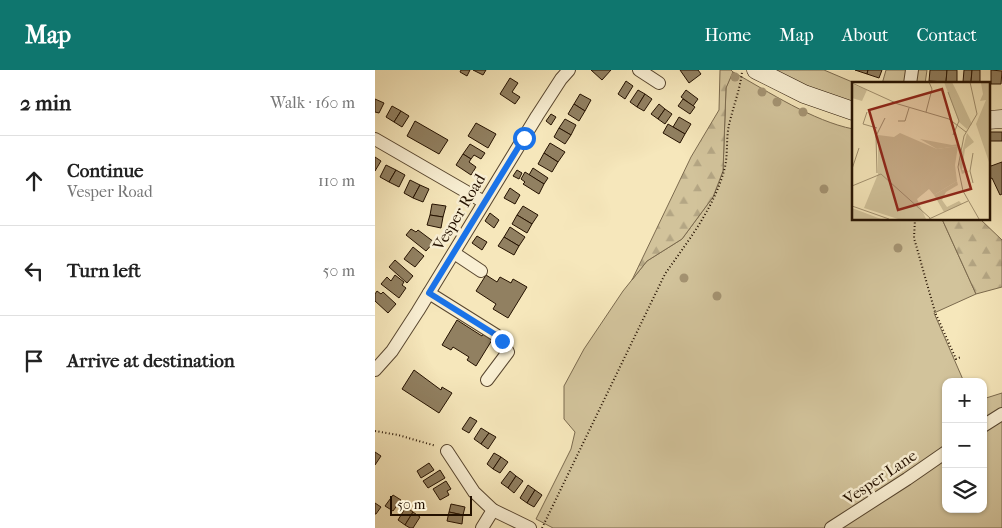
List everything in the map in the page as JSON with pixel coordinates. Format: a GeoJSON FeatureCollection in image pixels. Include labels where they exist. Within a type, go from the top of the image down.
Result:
{"type":"FeatureCollection","features":[{"type":"Feature","properties":{"kind":"street","name":"Vesper Road"},"geometry":{"type":"LineString","coordinates":[[375,370],[392,350],[429,293],[561,79],[569,70]]}},
{"type":"Feature","properties":{"kind":"street"},"geometry":{"type":"LineString","coordinates":[[639,70],[663,84]]}},
{"type":"Feature","properties":{"kind":"street"},"geometry":{"type":"LineString","coordinates":[[749,73],[852,111]]}},
{"type":"Feature","properties":{"kind":"street"},"geometry":{"type":"LineString","coordinates":[[989,120],[1002,119]]}},
{"type":"Feature","properties":{"kind":"street"},"geometry":{"type":"LineString","coordinates":[[375,139],[484,202]]}},
{"type":"Feature","properties":{"kind":"street"},"geometry":{"type":"LineString","coordinates":[[454,253],[481,271]]}},
{"type":"Feature","properties":{"kind":"street"},"geometry":{"type":"LineString","coordinates":[[429,293],[496,335],[502,341],[507,352],[487,380]]}},
{"type":"Feature","properties":{"kind":"street"},"geometry":{"type":"LineString","coordinates":[[987,423],[1002,414]]}},
{"type":"Feature","properties":{"kind":"street"},"geometry":{"type":"LineString","coordinates":[[447,451],[474,492],[493,510],[530,528]]}},
{"type":"Feature","properties":{"kind":"street","name":"Vesper Lane"},"geometry":{"type":"LineString","coordinates":[[831,528],[942,455]]}},
{"type":"Feature","properties":{"kind":"street"},"geometry":{"type":"LineString","coordinates":[[482,528],[493,510]]}},
{"type":"Feature","properties":{"kind":"path"},"geometry":{"type":"LineString","coordinates":[[542,528],[665,274],[691,236],[718,190],[725,164],[729,127],[749,73]]}},
{"type":"Feature","properties":{"kind":"path"},"geometry":{"type":"LineString","coordinates":[[915,220],[914,238],[935,312],[956,359],[961,356]]}},
{"type":"Feature","properties":{"kind":"path"},"geometry":{"type":"LineString","coordinates":[[375,431],[398,435],[432,445]]}},
{"type":"Feature","properties":{"kind":"green space"},"geometry":{"type":"Polygon","coordinates":[[[720,70],[731,70],[733,72],[726,88],[723,171],[713,197],[682,239],[647,261],[632,280],[691,157],[719,110],[720,70]]]}},
{"type":"Feature","properties":{"kind":"green space"},"geometry":{"type":"Polygon","coordinates":[[[769,70],[824,70],[852,82],[852,104],[839,101],[769,70]]]}},
{"type":"Feature","properties":{"kind":"green space"},"geometry":{"type":"Polygon","coordinates":[[[886,70],[907,70],[905,82],[883,82],[886,70]]]}},
{"type":"Feature","properties":{"kind":"green space"},"geometry":{"type":"Polygon","coordinates":[[[917,70],[927,70],[925,82],[914,82],[917,70]]]}},
{"type":"Feature","properties":{"kind":"green space"},"geometry":{"type":"Polygon","coordinates":[[[733,72],[807,113],[822,120],[852,129],[852,220],[942,220],[976,294],[934,313],[962,378],[942,378],[942,513],[987,513],[987,398],[1002,393],[1002,528],[553,528],[536,519],[571,449],[575,432],[564,419],[564,386],[584,349],[623,291],[647,261],[682,239],[713,197],[723,171],[726,87],[733,72]]]}},
{"type":"Feature","properties":{"kind":"green space"},"geometry":{"type":"Polygon","coordinates":[[[942,220],[981,220],[1002,240],[1002,287],[976,294],[942,220]]]}},
{"type":"Feature","properties":{"kind":"building"},"geometry":{"type":"Polygon","coordinates":[[[461,70],[470,70],[467,76],[460,72],[461,70]]]}},
{"type":"Feature","properties":{"kind":"building"},"geometry":{"type":"Polygon","coordinates":[[[473,70],[486,70],[483,75],[473,70]]]}},
{"type":"Feature","properties":{"kind":"building"},"geometry":{"type":"Polygon","coordinates":[[[591,70],[611,70],[602,80],[591,70]]]}},
{"type":"Feature","properties":{"kind":"building"},"geometry":{"type":"Polygon","coordinates":[[[680,70],[698,70],[701,74],[689,83],[680,70]]]}},
{"type":"Feature","properties":{"kind":"building"},"geometry":{"type":"Polygon","coordinates":[[[855,70],[868,70],[867,74],[855,70]]]}},
{"type":"Feature","properties":{"kind":"building"},"geometry":{"type":"Polygon","coordinates":[[[868,70],[882,70],[879,78],[867,74],[868,70]]]}},
{"type":"Feature","properties":{"kind":"building"},"geometry":{"type":"Polygon","coordinates":[[[930,70],[947,70],[946,82],[929,81],[930,70]]]}},
{"type":"Feature","properties":{"kind":"building"},"geometry":{"type":"Polygon","coordinates":[[[947,70],[957,70],[957,82],[946,82],[947,70]]]}},
{"type":"Feature","properties":{"kind":"building"},"geometry":{"type":"Polygon","coordinates":[[[964,70],[972,70],[971,82],[963,82],[964,70]]]}},
{"type":"Feature","properties":{"kind":"building"},"geometry":{"type":"Polygon","coordinates":[[[972,70],[980,70],[980,82],[971,82],[972,70]]]}},
{"type":"Feature","properties":{"kind":"building"},"geometry":{"type":"Polygon","coordinates":[[[991,70],[1002,71],[1001,84],[991,84],[991,70]]]}},
{"type":"Feature","properties":{"kind":"building"},"geometry":{"type":"Polygon","coordinates":[[[510,78],[518,83],[512,92],[520,97],[515,104],[500,94],[510,78]]]}},
{"type":"Feature","properties":{"kind":"building"},"geometry":{"type":"Polygon","coordinates":[[[626,81],[633,86],[625,99],[618,94],[626,81]]]}},
{"type":"Feature","properties":{"kind":"building"},"geometry":{"type":"Polygon","coordinates":[[[638,90],[645,94],[637,107],[630,102],[638,90]]]}},
{"type":"Feature","properties":{"kind":"building"},"geometry":{"type":"Polygon","coordinates":[[[686,90],[698,99],[693,106],[681,97],[686,90]]]}},
{"type":"Feature","properties":{"kind":"building"},"geometry":{"type":"Polygon","coordinates":[[[580,94],[591,100],[585,111],[574,104],[580,94]]]}},
{"type":"Feature","properties":{"kind":"building"},"geometry":{"type":"Polygon","coordinates":[[[645,94],[652,99],[644,111],[637,107],[645,94]]]}},
{"type":"Feature","properties":{"kind":"building"},"geometry":{"type":"Polygon","coordinates":[[[375,99],[384,103],[379,113],[375,112],[375,99]]]}},
{"type":"Feature","properties":{"kind":"building"},"geometry":{"type":"Polygon","coordinates":[[[683,99],[695,107],[690,114],[678,106],[683,99]]]}},
{"type":"Feature","properties":{"kind":"building"},"geometry":{"type":"Polygon","coordinates":[[[574,104],[585,111],[579,121],[568,114],[574,104]]]}},
{"type":"Feature","properties":{"kind":"building"},"geometry":{"type":"Polygon","coordinates":[[[659,104],[665,109],[658,119],[651,114],[659,104]]]}},
{"type":"Feature","properties":{"kind":"building"},"geometry":{"type":"Polygon","coordinates":[[[392,106],[401,111],[394,122],[386,117],[392,106]]]}},
{"type":"Feature","properties":{"kind":"building"},"geometry":{"type":"Polygon","coordinates":[[[665,109],[672,114],[665,124],[658,119],[665,109]]]}},
{"type":"Feature","properties":{"kind":"building"},"geometry":{"type":"Polygon","coordinates":[[[401,111],[409,116],[402,127],[394,122],[401,111]]]}},
{"type":"Feature","properties":{"kind":"building"},"geometry":{"type":"Polygon","coordinates":[[[551,114],[556,117],[551,125],[546,121],[551,114]]]}},
{"type":"Feature","properties":{"kind":"building"},"geometry":{"type":"Polygon","coordinates":[[[679,117],[691,124],[685,134],[673,127],[679,117]]]}},
{"type":"Feature","properties":{"kind":"building"},"geometry":{"type":"Polygon","coordinates":[[[565,119],[576,125],[571,135],[559,128],[565,119]]]}},
{"type":"Feature","properties":{"kind":"building"},"geometry":{"type":"Polygon","coordinates":[[[415,121],[448,140],[439,154],[407,136],[415,121]]]}},
{"type":"Feature","properties":{"kind":"building"},"geometry":{"type":"Polygon","coordinates":[[[476,123],[496,134],[488,148],[468,136],[476,123]]]}},
{"type":"Feature","properties":{"kind":"building"},"geometry":{"type":"Polygon","coordinates":[[[668,124],[685,134],[680,143],[663,133],[668,124]]]}},
{"type":"Feature","properties":{"kind":"building"},"geometry":{"type":"Polygon","coordinates":[[[559,128],[571,135],[565,144],[554,137],[559,128]]]}},
{"type":"Feature","properties":{"kind":"building"},"geometry":{"type":"Polygon","coordinates":[[[989,132],[1002,132],[1002,141],[989,141],[989,132]]]}},
{"type":"Feature","properties":{"kind":"building"},"geometry":{"type":"Polygon","coordinates":[[[550,143],[565,152],[558,162],[544,153],[550,143]]]}},
{"type":"Feature","properties":{"kind":"building"},"geometry":{"type":"Polygon","coordinates":[[[470,144],[485,153],[481,159],[474,155],[471,159],[463,154],[470,144]]]}},
{"type":"Feature","properties":{"kind":"building"},"geometry":{"type":"Polygon","coordinates":[[[544,153],[558,162],[552,172],[538,164],[544,153]]]}},
{"type":"Feature","properties":{"kind":"building"},"geometry":{"type":"Polygon","coordinates":[[[463,154],[471,159],[469,162],[476,167],[471,175],[456,165],[463,154]]]}},
{"type":"Feature","properties":{"kind":"building"},"geometry":{"type":"Polygon","coordinates":[[[375,157],[381,161],[375,171],[375,157]]]}},
{"type":"Feature","properties":{"kind":"building"},"geometry":{"type":"Polygon","coordinates":[[[1002,162],[1002,194],[1000,195],[992,178],[989,180],[989,163],[991,166],[1002,162]]]}},
{"type":"Feature","properties":{"kind":"building"},"geometry":{"type":"Polygon","coordinates":[[[386,165],[396,170],[389,182],[380,177],[386,165]]]}},
{"type":"Feature","properties":{"kind":"building"},"geometry":{"type":"Polygon","coordinates":[[[533,168],[548,178],[544,184],[529,175],[533,168]]]}},
{"type":"Feature","properties":{"kind":"building"},"geometry":{"type":"Polygon","coordinates":[[[396,170],[405,175],[399,187],[389,182],[396,170]]]}},
{"type":"Feature","properties":{"kind":"building"},"geometry":{"type":"Polygon","coordinates":[[[517,170],[522,173],[519,179],[513,176],[517,170]]]}},
{"type":"Feature","properties":{"kind":"building"},"geometry":{"type":"Polygon","coordinates":[[[525,172],[544,184],[539,194],[523,184],[525,182],[521,179],[525,172]]]}},
{"type":"Feature","properties":{"kind":"building"},"geometry":{"type":"Polygon","coordinates":[[[410,180],[420,185],[413,198],[404,193],[410,180]]]}},
{"type":"Feature","properties":{"kind":"building"},"geometry":{"type":"Polygon","coordinates":[[[420,185],[429,189],[423,202],[413,198],[420,185]]]}},
{"type":"Feature","properties":{"kind":"building"},"geometry":{"type":"Polygon","coordinates":[[[510,188],[520,195],[515,204],[504,198],[510,188]]]}},
{"type":"Feature","properties":{"kind":"building"},"geometry":{"type":"Polygon","coordinates":[[[432,204],[446,206],[443,217],[430,215],[432,204]]]}},
{"type":"Feature","properties":{"kind":"building"},"geometry":{"type":"Polygon","coordinates":[[[523,206],[538,215],[532,224],[517,215],[523,206]]]}},
{"type":"Feature","properties":{"kind":"building"},"geometry":{"type":"Polygon","coordinates":[[[490,213],[499,220],[494,228],[485,221],[490,213]]]}},
{"type":"Feature","properties":{"kind":"building"},"geometry":{"type":"Polygon","coordinates":[[[430,215],[443,217],[441,228],[427,225],[430,215]]]}},
{"type":"Feature","properties":{"kind":"building"},"geometry":{"type":"Polygon","coordinates":[[[517,215],[532,224],[527,233],[512,224],[517,215]]]}},
{"type":"Feature","properties":{"kind":"building"},"geometry":{"type":"Polygon","coordinates":[[[510,227],[525,237],[519,246],[504,237],[510,227]]]}},
{"type":"Feature","properties":{"kind":"building"},"geometry":{"type":"Polygon","coordinates":[[[411,229],[416,232],[418,230],[434,242],[426,251],[406,235],[411,229]]]}},
{"type":"Feature","properties":{"kind":"building"},"geometry":{"type":"Polygon","coordinates":[[[477,236],[487,242],[482,250],[472,243],[477,236]]]}},
{"type":"Feature","properties":{"kind":"building"},"geometry":{"type":"Polygon","coordinates":[[[504,237],[519,246],[514,255],[498,246],[504,237]]]}},
{"type":"Feature","properties":{"kind":"building"},"geometry":{"type":"Polygon","coordinates":[[[413,247],[424,256],[415,267],[404,259],[413,247]]]}},
{"type":"Feature","properties":{"kind":"building"},"geometry":{"type":"Polygon","coordinates":[[[395,260],[413,276],[407,283],[389,267],[395,260]]]}},
{"type":"Feature","properties":{"kind":"building"},"geometry":{"type":"Polygon","coordinates":[[[395,275],[404,282],[402,285],[406,288],[399,298],[381,284],[387,277],[391,281],[395,275]]]}},
{"type":"Feature","properties":{"kind":"building"},"geometry":{"type":"Polygon","coordinates":[[[486,275],[497,282],[500,277],[511,283],[513,279],[527,287],[508,318],[493,309],[496,304],[476,291],[486,275]]]}},
{"type":"Feature","properties":{"kind":"building"},"geometry":{"type":"Polygon","coordinates":[[[377,291],[381,294],[383,292],[396,304],[388,313],[375,301],[377,291]]]}},
{"type":"Feature","properties":{"kind":"building"},"geometry":{"type":"Polygon","coordinates":[[[457,320],[492,340],[476,366],[467,360],[469,357],[453,347],[451,350],[442,345],[457,320]]]}},
{"type":"Feature","properties":{"kind":"building"},"geometry":{"type":"Polygon","coordinates":[[[414,370],[441,390],[442,387],[452,393],[439,413],[402,389],[414,370]]]}},
{"type":"Feature","properties":{"kind":"building"},"geometry":{"type":"Polygon","coordinates":[[[470,417],[477,421],[469,433],[462,429],[470,417]]]}},
{"type":"Feature","properties":{"kind":"building"},"geometry":{"type":"Polygon","coordinates":[[[481,428],[489,433],[481,444],[474,439],[481,428]]]}},
{"type":"Feature","properties":{"kind":"building"},"geometry":{"type":"Polygon","coordinates":[[[489,433],[496,437],[488,449],[481,444],[489,433]]]}},
{"type":"Feature","properties":{"kind":"building"},"geometry":{"type":"Polygon","coordinates":[[[375,452],[381,456],[375,465],[375,452]]]}},
{"type":"Feature","properties":{"kind":"building"},"geometry":{"type":"Polygon","coordinates":[[[494,453],[501,457],[493,469],[487,464],[494,453]]]}},
{"type":"Feature","properties":{"kind":"building"},"geometry":{"type":"Polygon","coordinates":[[[501,457],[508,462],[500,473],[493,469],[501,457]]]}},
{"type":"Feature","properties":{"kind":"building"},"geometry":{"type":"Polygon","coordinates":[[[429,463],[434,470],[421,478],[417,471],[429,463]]]}},
{"type":"Feature","properties":{"kind":"building"},"geometry":{"type":"Polygon","coordinates":[[[440,470],[445,478],[428,488],[423,481],[440,470]]]}},
{"type":"Feature","properties":{"kind":"building"},"geometry":{"type":"Polygon","coordinates":[[[510,471],[516,476],[508,488],[501,483],[510,471]]]}},
{"type":"Feature","properties":{"kind":"building"},"geometry":{"type":"Polygon","coordinates":[[[516,476],[523,481],[514,493],[508,488],[516,476]]]}},
{"type":"Feature","properties":{"kind":"building"},"geometry":{"type":"Polygon","coordinates":[[[446,481],[451,489],[447,491],[449,495],[440,500],[433,489],[446,481]]]}},
{"type":"Feature","properties":{"kind":"building"},"geometry":{"type":"Polygon","coordinates":[[[528,485],[535,490],[527,503],[520,498],[528,485]]]}},
{"type":"Feature","properties":{"kind":"building"},"geometry":{"type":"Polygon","coordinates":[[[535,490],[542,495],[534,507],[527,503],[535,490]]]}},
{"type":"Feature","properties":{"kind":"building"},"geometry":{"type":"Polygon","coordinates":[[[393,495],[401,500],[393,511],[385,506],[393,495]]]}},
{"type":"Feature","properties":{"kind":"building"},"geometry":{"type":"Polygon","coordinates":[[[375,503],[381,507],[376,514],[375,514],[375,503]]]}},
{"type":"Feature","properties":{"kind":"building"},"geometry":{"type":"Polygon","coordinates":[[[451,504],[465,507],[463,515],[449,512],[451,504]]]}},
{"type":"Feature","properties":{"kind":"building"},"geometry":{"type":"Polygon","coordinates":[[[406,507],[413,512],[405,525],[398,520],[406,507]]]}},
{"type":"Feature","properties":{"kind":"building"},"geometry":{"type":"Polygon","coordinates":[[[413,512],[420,517],[413,528],[410,528],[405,525],[413,512]]]}},
{"type":"Feature","properties":{"kind":"building"},"geometry":{"type":"Polygon","coordinates":[[[449,512],[463,515],[462,524],[447,521],[449,512]]]}},
{"type":"Feature","properties":{"kind":"route"},"geometry":{"type":"LineString","coordinates":[[502,341],[496,335],[429,293],[524,138]]}}]}
